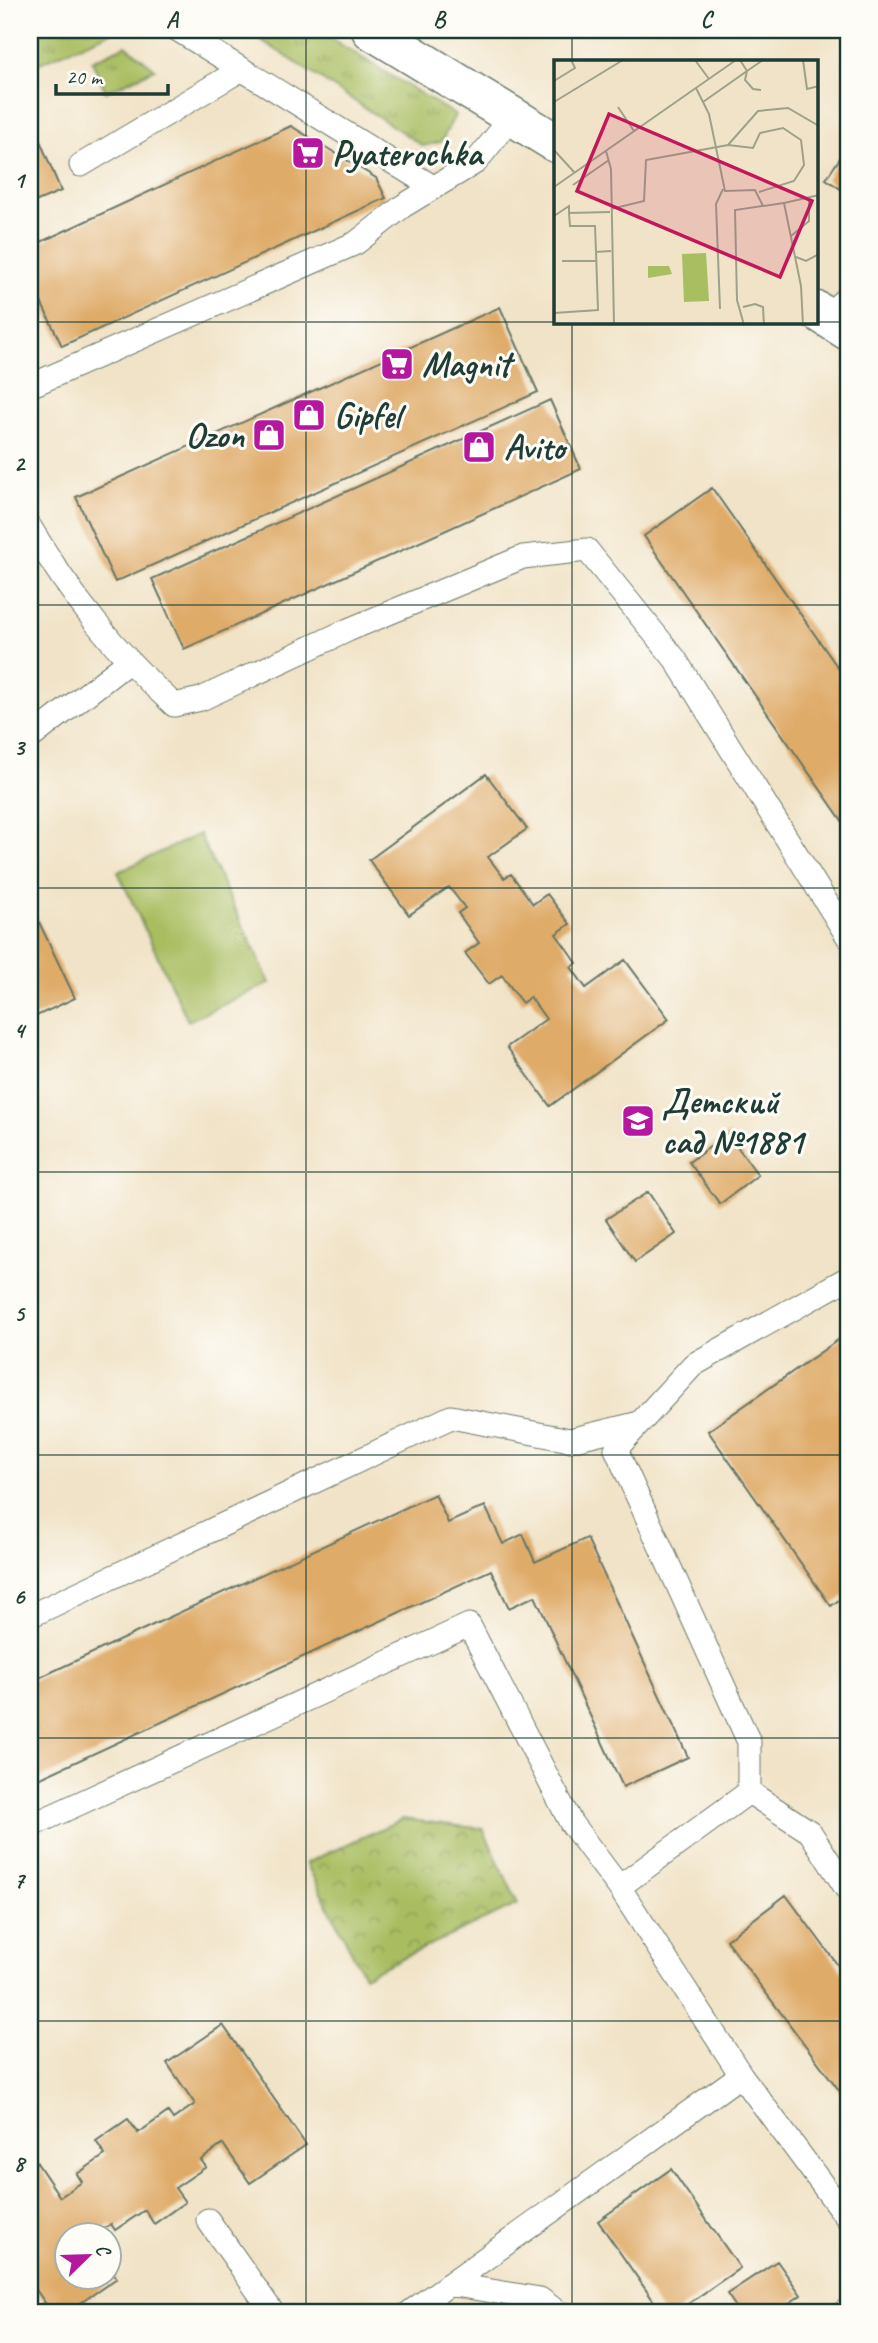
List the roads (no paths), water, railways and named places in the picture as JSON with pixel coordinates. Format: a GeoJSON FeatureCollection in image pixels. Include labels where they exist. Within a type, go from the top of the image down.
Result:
{"type":"FeatureCollection","features":[{"type":"Feature","properties":{"kind":"main road"},"geometry":{"type":"LineString","coordinates":[[371,30],[554,142]]}},
{"type":"Feature","properties":{"kind":"lane"},"geometry":{"type":"LineString","coordinates":[[178,30],[433,187]]}},
{"type":"Feature","properties":{"kind":"lane"},"geometry":{"type":"LineString","coordinates":[[80,164],[242,69]]}},
{"type":"Feature","properties":{"kind":"lane"},"geometry":{"type":"LineString","coordinates":[[30,386],[356,243],[433,187],[476,162],[511,118]]}},
{"type":"Feature","properties":{"kind":"lane"},"geometry":{"type":"LineString","coordinates":[[30,527],[65,586],[128,662],[174,705],[201,699],[348,630],[523,557],[587,550],[674,659],[848,937]]}},
{"type":"Feature","properties":{"kind":"lane"},"geometry":{"type":"LineString","coordinates":[[30,738],[128,662]]}},
{"type":"Feature","properties":{"kind":"lane"},"geometry":{"type":"LineString","coordinates":[[749,1791],[749,1742],[616,1450],[693,1365],[848,1279]]}},
{"type":"Feature","properties":{"kind":"lane"},"geometry":{"type":"LineString","coordinates":[[30,1616],[451,1417],[570,1440],[640,1423]]}},
{"type":"Feature","properties":{"kind":"lane"},"geometry":{"type":"LineString","coordinates":[[30,1826],[469,1625],[571,1823],[619,1887],[741,2075],[848,2219]]}},
{"type":"Feature","properties":{"kind":"lane"},"geometry":{"type":"LineString","coordinates":[[619,1887],[749,1791]]}},
{"type":"Feature","properties":{"kind":"lane"},"geometry":{"type":"LineString","coordinates":[[749,1791],[810,1832],[848,1891]]}},
{"type":"Feature","properties":{"kind":"lane"},"geometry":{"type":"LineString","coordinates":[[409,2313],[741,2075]]}},
{"type":"Feature","properties":{"kind":"lane"},"geometry":{"type":"LineString","coordinates":[[208,2220],[273,2313]]}},
{"type":"Feature","properties":{"kind":"lane"},"geometry":{"type":"LineString","coordinates":[[449,2284],[540,2299],[559,2313]]}},
{"type":"Feature","properties":{"kind":"lane"},"geometry":{"type":"LineString","coordinates":[[843,2313],[848,2309]]}},
{"type":"Feature","properties":{"kind":"place","name":"Pyaterochka"},"geometry":{"type":"Point","coordinates":[308,153]}},
{"type":"Feature","properties":{"kind":"place","name":"Magnit"},"geometry":{"type":"Point","coordinates":[397,364]}},
{"type":"Feature","properties":{"kind":"place","name":"Gipfel"},"geometry":{"type":"Point","coordinates":[309,415]}},
{"type":"Feature","properties":{"kind":"place","name":"Ozon"},"geometry":{"type":"Point","coordinates":[269,435]}},
{"type":"Feature","properties":{"kind":"place","name":"Avito"},"geometry":{"type":"Point","coordinates":[479,447]}},
{"type":"Feature","properties":{"kind":"place","name":"Детский сад №1881"},"geometry":{"type":"Point","coordinates":[638,1121]}}]}
